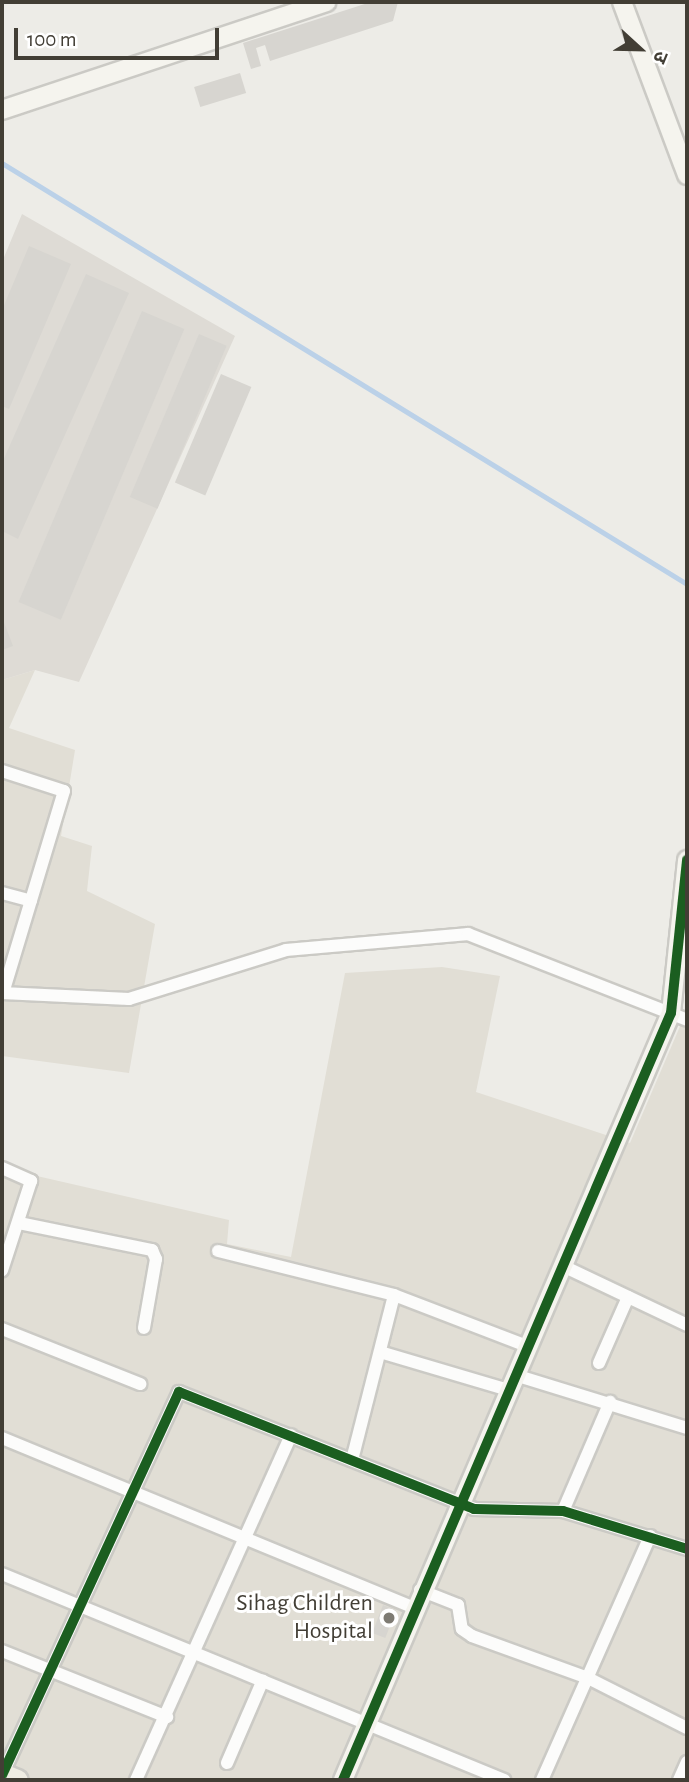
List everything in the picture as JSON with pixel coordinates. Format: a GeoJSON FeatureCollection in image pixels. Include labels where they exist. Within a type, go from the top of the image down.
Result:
{"type":"FeatureCollection","features":[{"type":"Feature","properties":{"kind":"main road"},"geometry":{"type":"LineString","coordinates":[[2,1775],[17,1780]]}},
{"type":"Feature","properties":{"kind":"street"},"geometry":{"type":"LineString","coordinates":[[2,110],[326,2]]}},
{"type":"Feature","properties":{"kind":"street"},"geometry":{"type":"LineString","coordinates":[[622,2],[687,175]]}},
{"type":"Feature","properties":{"kind":"street"},"geometry":{"type":"LineString","coordinates":[[2,771],[64,791],[3,993],[129,999],[253,957],[448,933],[484,939],[679,1016]]}},
{"type":"Feature","properties":{"kind":"street"},"geometry":{"type":"LineString","coordinates":[[343,1780],[416,1598],[563,1266],[679,1016],[687,860]]}},
{"type":"Feature","properties":{"kind":"street"},"geometry":{"type":"LineString","coordinates":[[2,893],[32,901]]}},
{"type":"Feature","properties":{"kind":"street"},"geometry":{"type":"LineString","coordinates":[[2,1168],[31,1181],[2,1270]]}},
{"type":"Feature","properties":{"kind":"street"},"geometry":{"type":"LineString","coordinates":[[19,1223],[152,1250],[156,1259],[144,1328]]}},
{"type":"Feature","properties":{"kind":"street"},"geometry":{"type":"LineString","coordinates":[[218,1251],[394,1295],[527,1346]]}},
{"type":"Feature","properties":{"kind":"street"},"geometry":{"type":"LineString","coordinates":[[563,1266],[687,1325]]}},
{"type":"Feature","properties":{"kind":"street"},"geometry":{"type":"LineString","coordinates":[[352,1460],[394,1295]]}},
{"type":"Feature","properties":{"kind":"street"},"geometry":{"type":"LineString","coordinates":[[599,1363],[628,1297]]}},
{"type":"Feature","properties":{"kind":"street"},"geometry":{"type":"LineString","coordinates":[[2,1329],[140,1384]]}},
{"type":"Feature","properties":{"kind":"street"},"geometry":{"type":"LineString","coordinates":[[380,1352],[610,1402],[687,1428]]}},
{"type":"Feature","properties":{"kind":"street"},"geometry":{"type":"LineString","coordinates":[[2,1775],[179,1392],[458,1503],[492,1511],[563,1511],[687,1549]]}},
{"type":"Feature","properties":{"kind":"street"},"geometry":{"type":"LineString","coordinates":[[563,1511],[610,1402]]}},
{"type":"Feature","properties":{"kind":"street"},"geometry":{"type":"LineString","coordinates":[[136,1780],[197,1654],[291,1435]]}},
{"type":"Feature","properties":{"kind":"street"},"geometry":{"type":"LineString","coordinates":[[2,1438],[246,1543],[416,1598],[458,1605],[466,1633],[588,1678],[687,1728]]}},
{"type":"Feature","properties":{"kind":"street"},"geometry":{"type":"LineString","coordinates":[[542,1780],[650,1536]]}},
{"type":"Feature","properties":{"kind":"street"},"geometry":{"type":"LineString","coordinates":[[2,1574],[366,1721],[503,1780]]}},
{"type":"Feature","properties":{"kind":"street"},"geometry":{"type":"LineString","coordinates":[[2,1651],[166,1717]]}},
{"type":"Feature","properties":{"kind":"street"},"geometry":{"type":"LineString","coordinates":[[227,1763],[263,1680]]}},
{"type":"Feature","properties":{"kind":"street"},"geometry":{"type":"LineString","coordinates":[[679,1780],[687,1762]]}},
{"type":"Feature","properties":{"kind":"shaded area"},"geometry":{"type":"Polygon","coordinates":[[[22,214],[235,336],[79,682],[35,670],[2,680],[2,262],[22,214]]]}},
{"type":"Feature","properties":{"kind":"shaded area"},"geometry":{"type":"Polygon","coordinates":[[[35,670],[9,728],[75,750],[61,836],[92,846],[87,891],[155,924],[129,1073],[2,1056],[2,680],[35,670]]]}},
{"type":"Feature","properties":{"kind":"shaded area"},"geometry":{"type":"Polygon","coordinates":[[[442,967],[500,976],[476,1092],[630,1143],[687,1010],[687,1780],[2,1780],[2,1168],[229,1220],[227,1244],[291,1257],[345,973],[442,967]]]}},
{"type":"Feature","properties":{"kind":"building"},"geometry":{"type":"Polygon","coordinates":[[[371,2],[398,2],[393,21],[270,61],[265,45],[256,48],[261,66],[251,69],[243,43],[371,2]]]}},
{"type":"Feature","properties":{"kind":"building"},"geometry":{"type":"Polygon","coordinates":[[[240,73],[246,93],[200,107],[194,87],[240,73]]]}},
{"type":"Feature","properties":{"kind":"building"},"geometry":{"type":"Polygon","coordinates":[[[29,246],[71,264],[9,409],[2,406],[2,310],[29,246]]]}},
{"type":"Feature","properties":{"kind":"building"},"geometry":{"type":"Polygon","coordinates":[[[86,274],[129,293],[18,539],[2,531],[2,463],[86,274]]]}},
{"type":"Feature","properties":{"kind":"building"},"geometry":{"type":"Polygon","coordinates":[[[142,311],[184,329],[61,620],[19,602],[142,311]]]}},
{"type":"Feature","properties":{"kind":"building"},"geometry":{"type":"Polygon","coordinates":[[[199,334],[227,346],[157,509],[130,497],[199,334]]]}},
{"type":"Feature","properties":{"kind":"building"},"geometry":{"type":"Polygon","coordinates":[[[221,374],[251,387],[205,496],[175,483],[221,374]]]}},
{"type":"Feature","properties":{"kind":"building"},"geometry":{"type":"Polygon","coordinates":[[[2,617],[13,646],[2,650],[2,617]]]}},
{"type":"Feature","properties":{"kind":"building"},"geometry":{"type":"Polygon","coordinates":[[[383,1605],[396,1610],[385,1638],[372,1633],[383,1605]]]}},
{"type":"Feature","properties":{"kind":"waterway"},"geometry":{"type":"LineString","coordinates":[[2,163],[687,584]]}},
{"type":"Feature","properties":{"kind":"cycle path"},"geometry":{"type":"LineString","coordinates":[[343,1780],[671,1013],[687,860]]}},
{"type":"Feature","properties":{"kind":"cycle path"},"geometry":{"type":"LineString","coordinates":[[2,1775],[179,1392],[474,1509],[563,1511],[687,1549]]}},
{"type":"Feature","properties":{"kind":"place","name":"Sihag Children Hospital"},"geometry":{"type":"Point","coordinates":[389,1618]}}]}
